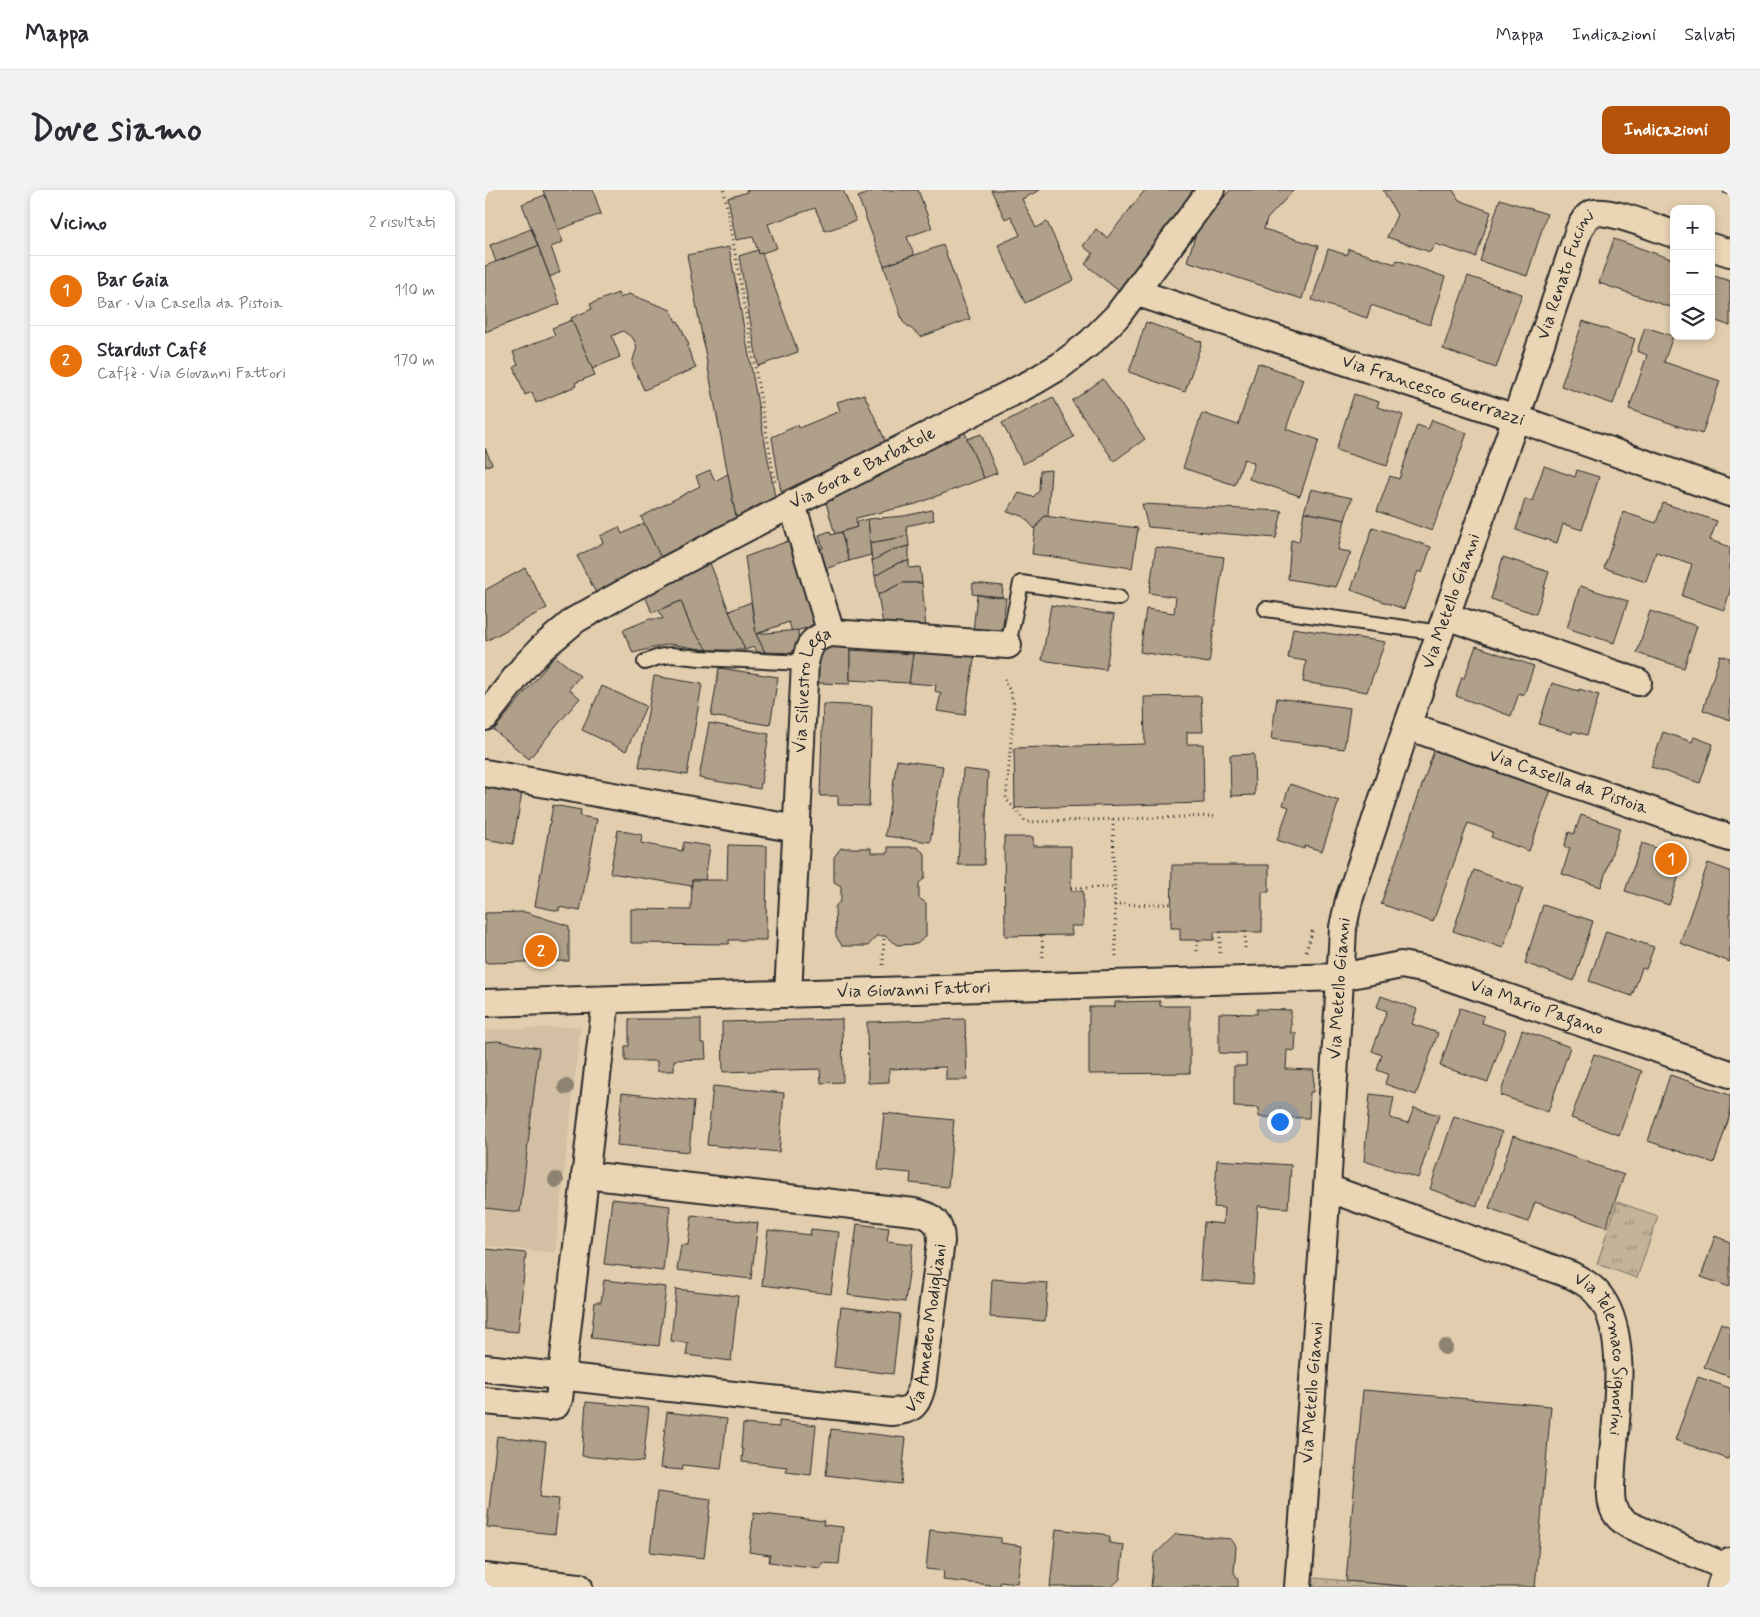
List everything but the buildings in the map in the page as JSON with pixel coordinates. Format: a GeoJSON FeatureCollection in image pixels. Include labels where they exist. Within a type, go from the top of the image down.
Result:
{"type":"FeatureCollection","features":[{"type":"Feature","properties":{"kind":"street","name":"Via Gora e Barbatole"},"geometry":{"type":"LineString","coordinates":[[485,717],[542,648],[575,620],[636,586],[1046,375],[1060,366],[1104,330],[1117,316],[1211,190]]}},
{"type":"Feature","properties":{"kind":"street","name":"Via Renato Fucini"},"geometry":{"type":"LineString","coordinates":[[1516,418],[1579,230],[1586,218],[1591,214],[1612,214],[1670,233]]}},
{"type":"Feature","properties":{"kind":"street"},"geometry":{"type":"LineString","coordinates":[[1715,248],[1730,253]]}},
{"type":"Feature","properties":{"kind":"street","name":"Via Francesco Guerrazzi"},"geometry":{"type":"LineString","coordinates":[[1135,292],[1516,418],[1730,493]]}},
{"type":"Feature","properties":{"kind":"street","name":"Via Metello Gianni"},"geometry":{"type":"LineString","coordinates":[[1298,1587],[1327,1188],[1343,934],[1347,906],[1407,726],[1516,418]]}},
{"type":"Feature","properties":{"kind":"street","name":"Via Silvestro Lega"},"geometry":{"type":"LineString","coordinates":[[785,508],[831,633],[818,637],[811,644],[805,663],[788,994]]}},
{"type":"Feature","properties":{"kind":"street"},"geometry":{"type":"LineString","coordinates":[[1443,624],[1638,682]]}},
{"type":"Feature","properties":{"kind":"street"},"geometry":{"type":"LineString","coordinates":[[831,633],[1009,644]]}},
{"type":"Feature","properties":{"kind":"street","name":"Via Casella da Pistoia"},"geometry":{"type":"LineString","coordinates":[[1407,726],[1730,838]]}},
{"type":"Feature","properties":{"kind":"street"},"geometry":{"type":"LineString","coordinates":[[485,773],[797,829]]}},
{"type":"Feature","properties":{"kind":"street","name":"Via Mario Pagano"},"geometry":{"type":"LineString","coordinates":[[1341,977],[1389,966],[1414,966],[1730,1074]]}},
{"type":"Feature","properties":{"kind":"street","name":"Via Giovanni Fattori"},"geometry":{"type":"LineString","coordinates":[[485,1003],[1341,977]]}},
{"type":"Feature","properties":{"kind":"street"},"geometry":{"type":"LineString","coordinates":[[485,1401],[552,1407],[556,1405],[559,1399],[606,1000]]}},
{"type":"Feature","properties":{"kind":"street","name":"Via Amedeo Modigliani"},"geometry":{"type":"LineString","coordinates":[[485,1368],[883,1412],[905,1411],[915,1405],[919,1399],[941,1241],[941,1233],[933,1218],[921,1213],[585,1175]]}},
{"type":"Feature","properties":{"kind":"street","name":"Via Telemaco Signorini"},"geometry":{"type":"LineString","coordinates":[[1327,1188],[1571,1275],[1594,1290],[1608,1309],[1617,1345],[1618,1391],[1611,1490],[1615,1512],[1621,1520],[1629,1525],[1726,1572]]}},
{"type":"Feature","properties":{"kind":"street"},"geometry":{"type":"LineString","coordinates":[[485,1577],[579,1587]]}},
{"type":"Feature","properties":{"kind":"lane"},"geometry":{"type":"LineString","coordinates":[[1009,644],[1021,583],[1119,598]]}},
{"type":"Feature","properties":{"kind":"lane"},"geometry":{"type":"LineString","coordinates":[[1267,609],[1443,624]]}},
{"type":"Feature","properties":{"kind":"lane"},"geometry":{"type":"LineString","coordinates":[[645,662],[671,655],[805,663]]}},
{"type":"Feature","properties":{"kind":"path"},"geometry":{"type":"LineString","coordinates":[[724,190],[778,499],[785,508]]}},
{"type":"Feature","properties":{"kind":"path"},"geometry":{"type":"LineString","coordinates":[[1004,679],[1011,693],[1014,706],[1006,799],[1026,822],[1214,816]]}},
{"type":"Feature","properties":{"kind":"path"},"geometry":{"type":"LineString","coordinates":[[1113,819],[1116,961]]}},
{"type":"Feature","properties":{"kind":"path"},"geometry":{"type":"LineString","coordinates":[[1071,888],[1114,887]]}},
{"type":"Feature","properties":{"kind":"path"},"geometry":{"type":"LineString","coordinates":[[1115,905],[1171,904]]}},
{"type":"Feature","properties":{"kind":"path"},"geometry":{"type":"LineString","coordinates":[[1304,956],[1313,929]]}},
{"type":"Feature","properties":{"kind":"path"},"geometry":{"type":"LineString","coordinates":[[1219,932],[1220,959]]}},
{"type":"Feature","properties":{"kind":"path"},"geometry":{"type":"LineString","coordinates":[[1245,932],[1245,958]]}},
{"type":"Feature","properties":{"kind":"path"},"geometry":{"type":"LineString","coordinates":[[883,968],[884,936]]}},
{"type":"Feature","properties":{"kind":"path"},"geometry":{"type":"LineString","coordinates":[[1042,936],[1043,964]]}},
{"type":"Feature","properties":{"kind":"path"},"geometry":{"type":"LineString","coordinates":[[1197,940],[1197,959]]}},
{"type":"Feature","properties":{"kind":"shaded area"},"geometry":{"type":"Polygon","coordinates":[[[581,1026],[555,1253],[485,1246],[485,1030],[581,1026]]]}},
{"type":"Feature","properties":{"kind":"green space"},"geometry":{"type":"Polygon","coordinates":[[[1617,1202],[1658,1216],[1637,1278],[1597,1264],[1617,1202]]]}},
{"type":"Feature","properties":{"kind":"green space"},"geometry":{"type":"Polygon","coordinates":[[[1314,1578],[1415,1587],[1314,1587],[1314,1578]]]}},
{"type":"Feature","properties":{"kind":"place","name":"Bar Gaia"},"geometry":{"type":"Point","coordinates":[1671,859]}},
{"type":"Feature","properties":{"kind":"place","name":"Stardust Café"},"geometry":{"type":"Point","coordinates":[541,951]}}]}
